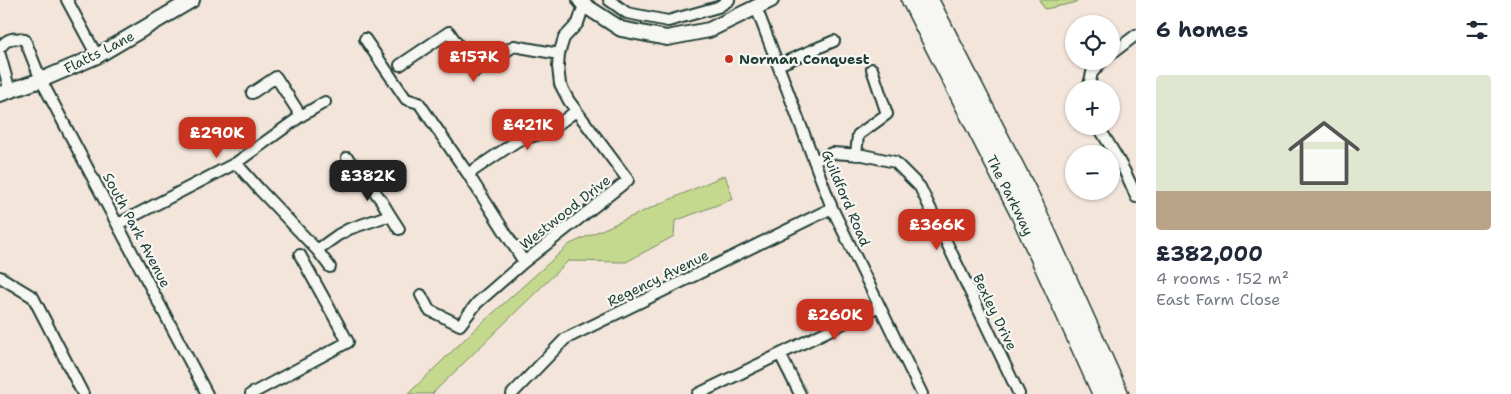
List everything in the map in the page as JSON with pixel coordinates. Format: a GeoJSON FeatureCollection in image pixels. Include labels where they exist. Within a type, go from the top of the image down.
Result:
{"type":"FeatureCollection","features":[{"type":"Feature","properties":{"kind":"highway","name":"The Parkway"},"geometry":{"type":"LineString","coordinates":[[912,0],[1020,214],[1102,394]]}},
{"type":"Feature","properties":{"kind":"highway","name":"The Parkway"},"geometry":{"type":"LineString","coordinates":[[929,0],[1032,203],[1119,394]]}},
{"type":"Feature","properties":{"kind":"street","name":"Flatts Lane"},"geometry":{"type":"LineString","coordinates":[[5,92],[41,80],[96,56],[192,0]]}},
{"type":"Feature","properties":{"kind":"street"},"geometry":{"type":"LineString","coordinates":[[609,0],[627,14],[668,21],[718,7],[729,0]]}},
{"type":"Feature","properties":{"kind":"street"},"geometry":{"type":"LineString","coordinates":[[582,2],[621,29],[667,38],[709,30],[771,0]]}},
{"type":"Feature","properties":{"kind":"street"},"geometry":{"type":"LineString","coordinates":[[71,1],[96,56]]}},
{"type":"Feature","properties":{"kind":"street","name":"Westwood Drive"},"geometry":{"type":"LineString","coordinates":[[524,262],[628,180],[576,111],[560,84],[559,54],[564,38],[578,23],[582,2]]}},
{"type":"Feature","properties":{"kind":"street","name":"Guildford Road"},"geometry":{"type":"LineString","coordinates":[[756,8],[832,208],[922,394]]}},
{"type":"Feature","properties":{"kind":"street"},"geometry":{"type":"LineString","coordinates":[[687,16],[691,33]]}},
{"type":"Feature","properties":{"kind":"street"},"geometry":{"type":"LineString","coordinates":[[400,65],[449,32],[476,71],[514,46],[559,54]]}},
{"type":"Feature","properties":{"kind":"street"},"geometry":{"type":"LineString","coordinates":[[1120,47],[1136,35]]}},
{"type":"Feature","properties":{"kind":"street","name":"South Park Avenue"},"geometry":{"type":"LineString","coordinates":[[0,48],[4,42],[14,37],[24,40],[41,80],[208,394]]}},
{"type":"Feature","properties":{"kind":"street"},"geometry":{"type":"LineString","coordinates":[[365,39],[406,99],[419,103],[468,174],[524,262],[477,304],[460,325],[429,310],[421,295]]}},
{"type":"Feature","properties":{"kind":"street"},"geometry":{"type":"LineString","coordinates":[[778,65],[834,41]]}},
{"type":"Feature","properties":{"kind":"street"},"geometry":{"type":"LineString","coordinates":[[0,55],[5,92]]}},
{"type":"Feature","properties":{"kind":"street"},"geometry":{"type":"LineString","coordinates":[[856,155],[858,135],[887,114],[872,69]]}},
{"type":"Feature","properties":{"kind":"street"},"geometry":{"type":"LineString","coordinates":[[252,93],[276,77],[300,116]]}},
{"type":"Feature","properties":{"kind":"street"},"geometry":{"type":"LineString","coordinates":[[118,224],[236,163],[300,116],[325,102]]}},
{"type":"Feature","properties":{"kind":"street"},"geometry":{"type":"LineString","coordinates":[[468,174],[517,141],[549,130],[576,111]]}},
{"type":"Feature","properties":{"kind":"street"},"geometry":{"type":"LineString","coordinates":[[1103,135],[1124,171],[1136,197]]}},
{"type":"Feature","properties":{"kind":"street","name":"Bexley Drive"},"geometry":{"type":"LineString","coordinates":[[814,161],[832,153],[895,162],[920,187],[1018,394]]}},
{"type":"Feature","properties":{"kind":"street"},"geometry":{"type":"LineString","coordinates":[[347,158],[381,200],[399,229]]}},
{"type":"Feature","properties":{"kind":"street"},"geometry":{"type":"LineString","coordinates":[[236,163],[317,250],[330,267]]}},
{"type":"Feature","properties":{"kind":"street"},"geometry":{"type":"LineString","coordinates":[[345,184],[360,172]]}},
{"type":"Feature","properties":{"kind":"street","name":"Regency Avenue"},"geometry":{"type":"LineString","coordinates":[[512,394],[565,339],[832,208]]}},
{"type":"Feature","properties":{"kind":"street"},"geometry":{"type":"LineString","coordinates":[[317,250],[349,229],[390,215]]}},
{"type":"Feature","properties":{"kind":"street"},"geometry":{"type":"LineString","coordinates":[[250,394],[348,342],[300,255]]}},
{"type":"Feature","properties":{"kind":"street"},"geometry":{"type":"LineString","coordinates":[[0,277],[33,296],[83,394]]}},
{"type":"Feature","properties":{"kind":"street"},"geometry":{"type":"LineString","coordinates":[[698,394],[879,306]]}},
{"type":"Feature","properties":{"kind":"street"},"geometry":{"type":"LineString","coordinates":[[780,354],[800,394]]}},
{"type":"Feature","properties":{"kind":"green space"},"geometry":{"type":"Polygon","coordinates":[[[1039,0],[1078,0],[1074,3],[1045,9],[1039,0]]]}},
{"type":"Feature","properties":{"kind":"green space"},"geometry":{"type":"Polygon","coordinates":[[[725,175],[733,199],[675,221],[674,236],[626,262],[568,261],[432,394],[408,394],[473,331],[570,244],[725,175]]]}},
{"type":"Feature","properties":{"kind":"place","name":"Norman Conquest"},"geometry":{"type":"Point","coordinates":[729,59]}}]}
